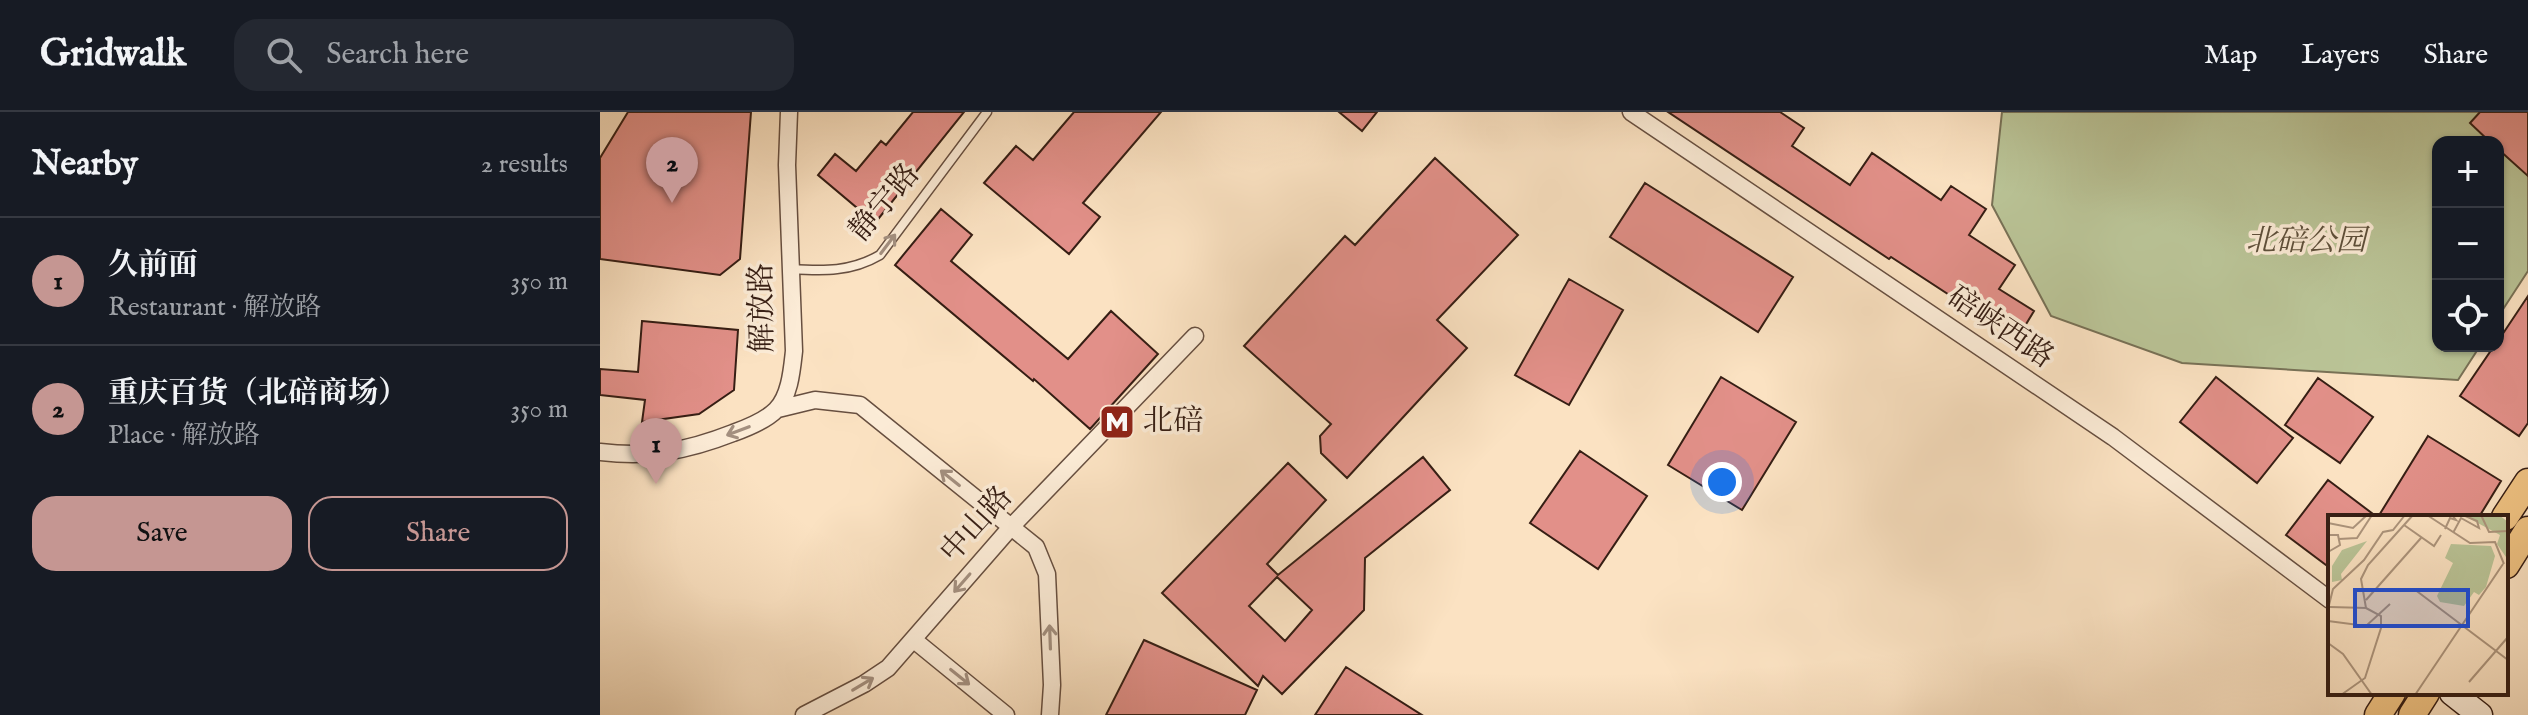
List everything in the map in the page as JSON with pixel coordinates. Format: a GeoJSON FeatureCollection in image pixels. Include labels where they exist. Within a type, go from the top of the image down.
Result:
{"type":"FeatureCollection","features":[{"type":"Feature","properties":{"kind":"main road"},"geometry":{"type":"LineString","coordinates":[[2506,515],[2528,482]]}},
{"type":"Feature","properties":{"kind":"main road"},"geometry":{"type":"LineString","coordinates":[[2508,562],[2528,530]]}},
{"type":"Feature","properties":{"kind":"main road"},"geometry":{"type":"LineString","coordinates":[[2378,715],[2391,695]]}},
{"type":"Feature","properties":{"kind":"main road"},"geometry":{"type":"LineString","coordinates":[[2412,715],[2425,695]]}},
{"type":"Feature","properties":{"kind":"street","name":"解放路"},"geometry":{"type":"LineString","coordinates":[[778,409],[791,379],[794,351],[787,165],[789,112]]}},
{"type":"Feature","properties":{"kind":"street","name":"碚峡西路"},"geometry":{"type":"LineString","coordinates":[[1631,112],[2113,437],[2328,598]]}},
{"type":"Feature","properties":{"kind":"street","name":"中山路"},"geometry":{"type":"LineString","coordinates":[[804,715],[888,668],[1011,527],[1195,336]]}},
{"type":"Feature","properties":{"kind":"street"},"geometry":{"type":"LineString","coordinates":[[600,452],[630,456],[694,448],[751,426],[778,409],[815,400],[860,405],[1036,547],[1047,574],[1052,685],[1050,715]]}},
{"type":"Feature","properties":{"kind":"street"},"geometry":{"type":"LineString","coordinates":[[914,640],[1006,715]]}},
{"type":"Feature","properties":{"kind":"street"},"geometry":{"type":"LineString","coordinates":[[2455,695],[2480,715]]}},
{"type":"Feature","properties":{"kind":"lane","name":"静宁路"},"geometry":{"type":"LineString","coordinates":[[791,269],[828,271],[861,266],[880,255],[987,112]]}},
{"type":"Feature","properties":{"kind":"green space","name":"北碚公园"},"geometry":{"type":"Polygon","coordinates":[[[2002,112],[2528,112],[2528,271],[2504,308],[2504,136],[2432,136],[2432,352],[2476,352],[2458,380],[2182,363],[2051,316],[1992,205],[2002,112]]]}},
{"type":"Feature","properties":{"kind":"building"},"geometry":{"type":"Polygon","coordinates":[[[628,112],[751,112],[740,259],[720,275],[600,259],[600,158],[628,112]]]}},
{"type":"Feature","properties":{"kind":"building"},"geometry":{"type":"Polygon","coordinates":[[[913,112],[964,112],[875,223],[818,175],[835,154],[856,171],[881,141],[886,145],[913,112]]]}},
{"type":"Feature","properties":{"kind":"building"},"geometry":{"type":"Polygon","coordinates":[[[1074,112],[1161,112],[1083,203],[1100,217],[1069,254],[984,183],[1016,146],[1033,160],[1074,112]]]}},
{"type":"Feature","properties":{"kind":"building"},"geometry":{"type":"Polygon","coordinates":[[[1339,112],[1377,112],[1362,131],[1339,112]]]}},
{"type":"Feature","properties":{"kind":"building"},"geometry":{"type":"Polygon","coordinates":[[[1668,112],[1780,112],[1804,128],[1792,146],[1850,185],[1872,153],[1941,200],[1951,186],[1986,209],[1969,235],[2015,265],[1999,289],[2034,311],[2017,339],[1891,257],[1889,259],[1668,112]]]}},
{"type":"Feature","properties":{"kind":"building"},"geometry":{"type":"Polygon","coordinates":[[[2480,112],[2528,112],[2528,176],[2504,154],[2504,136],[2484,136],[2470,123],[2480,112]]]}},
{"type":"Feature","properties":{"kind":"building"},"geometry":{"type":"Polygon","coordinates":[[[1435,158],[1518,235],[1437,320],[1467,348],[1347,478],[1321,453],[1320,436],[1331,424],[1244,346],[1345,236],[1355,245],[1435,158]]]}},
{"type":"Feature","properties":{"kind":"building"},"geometry":{"type":"Polygon","coordinates":[[[1645,183],[1793,277],[1758,332],[1610,237],[1645,183]]]}},
{"type":"Feature","properties":{"kind":"building"},"geometry":{"type":"Polygon","coordinates":[[[941,209],[972,235],[951,261],[1068,359],[1111,311],[1158,354],[1090,429],[895,265],[941,209]]]}},
{"type":"Feature","properties":{"kind":"building"},"geometry":{"type":"Polygon","coordinates":[[[1569,279],[1623,310],[1569,405],[1515,375],[1569,279]]]}},
{"type":"Feature","properties":{"kind":"building"},"geometry":{"type":"Polygon","coordinates":[[[2528,296],[2528,423],[2519,436],[2460,396],[2490,352],[2504,352],[2504,332],[2528,296]]]}},
{"type":"Feature","properties":{"kind":"building"},"geometry":{"type":"Polygon","coordinates":[[[642,321],[738,330],[734,390],[699,414],[642,422],[645,400],[600,395],[600,369],[638,372],[642,321]]]}},
{"type":"Feature","properties":{"kind":"building"},"geometry":{"type":"Polygon","coordinates":[[[1721,377],[1796,422],[1742,510],[1668,465],[1721,377]]]}},
{"type":"Feature","properties":{"kind":"building"},"geometry":{"type":"Polygon","coordinates":[[[2216,377],[2293,438],[2257,483],[2180,422],[2216,377]]]}},
{"type":"Feature","properties":{"kind":"building"},"geometry":{"type":"Polygon","coordinates":[[[2318,378],[2373,417],[2340,463],[2285,425],[2318,378]]]}},
{"type":"Feature","properties":{"kind":"building"},"geometry":{"type":"Polygon","coordinates":[[[2428,436],[2501,481],[2480,515],[2379,515],[2428,436]]]}},
{"type":"Feature","properties":{"kind":"building"},"geometry":{"type":"Polygon","coordinates":[[[1580,451],[1647,496],[1598,569],[1530,523],[1580,451]]]}},
{"type":"Feature","properties":{"kind":"building"},"geometry":{"type":"Polygon","coordinates":[[[1423,457],[1450,490],[1365,558],[1364,610],[1282,694],[1263,676],[1258,686],[1162,593],[1288,463],[1326,500],[1267,564],[1278,575],[1423,457]],[[1277,577],[1249,606],[1285,641],[1312,610],[1277,577]]]}},
{"type":"Feature","properties":{"kind":"building"},"geometry":{"type":"Polygon","coordinates":[[[2328,480],[2374,515],[2328,515],[2328,566],[2286,535],[2328,480]]]}},
{"type":"Feature","properties":{"kind":"building"},"geometry":{"type":"Polygon","coordinates":[[[1144,640],[1257,690],[1245,715],[1106,715],[1144,640]]]}},
{"type":"Feature","properties":{"kind":"building"},"geometry":{"type":"Polygon","coordinates":[[[1346,667],[1422,715],[1315,715],[1346,667]]]}},
{"type":"Feature","properties":{"kind":"place","name":"重庆百货（北碚商场）"},"geometry":{"type":"Point","coordinates":[672,203]}},
{"type":"Feature","properties":{"kind":"place","name":"北碚"},"geometry":{"type":"Point","coordinates":[1117,422]}},
{"type":"Feature","properties":{"kind":"place","name":"久前面"},"geometry":{"type":"Point","coordinates":[656,484]}}]}
